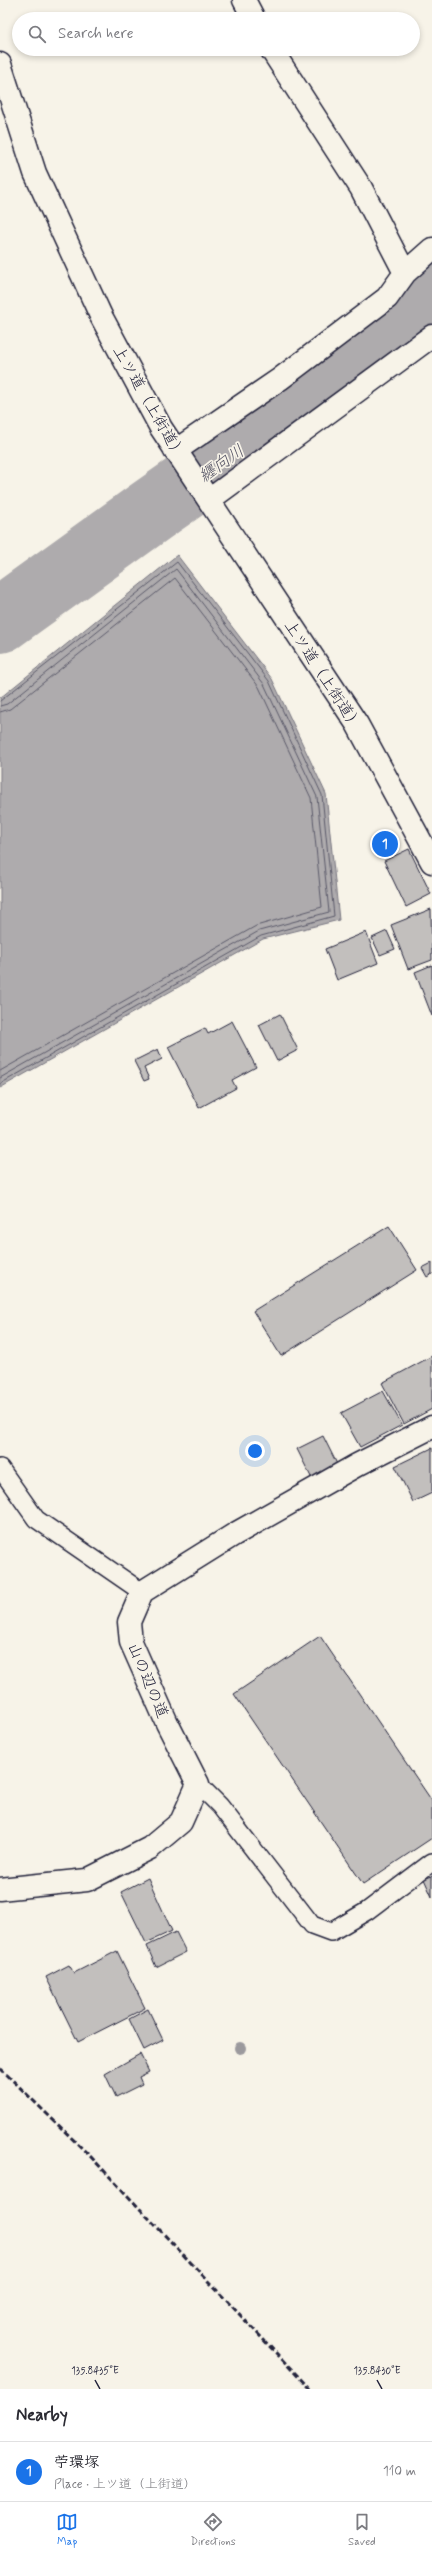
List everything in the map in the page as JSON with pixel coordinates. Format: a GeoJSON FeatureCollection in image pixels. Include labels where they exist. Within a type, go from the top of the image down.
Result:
{"type":"FeatureCollection","features":[{"type":"Feature","properties":{"kind":"street"},"geometry":{"type":"LineString","coordinates":[[244,0],[250,12]]}},
{"type":"Feature","properties":{"kind":"street"},"geometry":{"type":"LineString","coordinates":[[275,56],[361,188],[404,273]]}},
{"type":"Feature","properties":{"kind":"street","name":"上ツ道（上街道）"},"geometry":{"type":"LineString","coordinates":[[0,64],[35,173],[101,316],[178,455],[207,496],[357,724],[432,862]]}},
{"type":"Feature","properties":{"kind":"street"},"geometry":{"type":"LineString","coordinates":[[178,455],[387,298],[404,273],[432,249]]}},
{"type":"Feature","properties":{"kind":"street"},"geometry":{"type":"LineString","coordinates":[[207,496],[432,336]]}},
{"type":"Feature","properties":{"kind":"street"},"geometry":{"type":"LineString","coordinates":[[142,1592],[235,1534],[357,1465],[432,1427]]}},
{"type":"Feature","properties":{"kind":"street","name":"山の辺の道"},"geometry":{"type":"LineString","coordinates":[[142,1592],[129,1622],[131,1642],[164,1716],[198,1784]]}},
{"type":"Feature","properties":{"kind":"street"},"geometry":{"type":"LineString","coordinates":[[0,1889],[87,1880],[150,1848],[181,1822],[198,1784]]}},
{"type":"Feature","properties":{"kind":"lane"},"geometry":{"type":"LineString","coordinates":[[0,1468],[36,1519],[142,1592]]}},
{"type":"Feature","properties":{"kind":"lane"},"geometry":{"type":"LineString","coordinates":[[198,1784],[220,1806],[312,1925],[331,1932],[367,1911],[432,1862]]}},
{"type":"Feature","properties":{"kind":"water"},"geometry":{"type":"Polygon","coordinates":[[[177,555],[272,679],[326,794],[339,920],[263,939],[0,1088],[0,698],[177,555]]]}},
{"type":"Feature","properties":{"kind":"building"},"geometry":{"type":"Polygon","coordinates":[[[409,849],[431,894],[406,907],[384,861],[409,849]]]}},
{"type":"Feature","properties":{"kind":"building"},"geometry":{"type":"Polygon","coordinates":[[[431,909],[432,960],[408,969],[391,925],[431,909]]]}},
{"type":"Feature","properties":{"kind":"building"},"geometry":{"type":"Polygon","coordinates":[[[387,931],[395,949],[380,955],[372,938],[387,931]]]}},
{"type":"Feature","properties":{"kind":"building"},"geometry":{"type":"Polygon","coordinates":[[[366,932],[378,963],[337,980],[325,949],[366,932]]]}},
{"type":"Feature","properties":{"kind":"building"},"geometry":{"type":"Polygon","coordinates":[[[432,965],[432,1016],[415,972],[432,965]]]}},
{"type":"Feature","properties":{"kind":"building"},"geometry":{"type":"Polygon","coordinates":[[[280,1014],[298,1050],[277,1061],[259,1025],[280,1014]]]}},
{"type":"Feature","properties":{"kind":"building"},"geometry":{"type":"Polygon","coordinates":[[[232,1021],[256,1067],[232,1080],[236,1088],[199,1108],[168,1047],[205,1028],[208,1034],[232,1021]]]}},
{"type":"Feature","properties":{"kind":"building"},"geometry":{"type":"Polygon","coordinates":[[[158,1049],[162,1059],[144,1068],[149,1079],[144,1081],[134,1061],[158,1049]]]}},
{"type":"Feature","properties":{"kind":"building"},"geometry":{"type":"Polygon","coordinates":[[[389,1226],[417,1270],[281,1356],[253,1311],[389,1226]]]}},
{"type":"Feature","properties":{"kind":"building"},"geometry":{"type":"Polygon","coordinates":[[[432,1263],[432,1274],[427,1277],[422,1268],[432,1263]]]}},
{"type":"Feature","properties":{"kind":"building"},"geometry":{"type":"Polygon","coordinates":[[[432,1356],[432,1409],[404,1424],[382,1383],[432,1356]]]}},
{"type":"Feature","properties":{"kind":"building"},"geometry":{"type":"Polygon","coordinates":[[[383,1391],[402,1425],[360,1447],[341,1413],[383,1391]]]}},
{"type":"Feature","properties":{"kind":"building"},"geometry":{"type":"Polygon","coordinates":[[[323,1436],[338,1466],[312,1479],[297,1449],[323,1436]]]}},
{"type":"Feature","properties":{"kind":"building"},"geometry":{"type":"Polygon","coordinates":[[[432,1448],[432,1493],[413,1502],[395,1466],[432,1448]]]}},
{"type":"Feature","properties":{"kind":"building"},"geometry":{"type":"Polygon","coordinates":[[[320,1636],[432,1801],[432,1838],[363,1884],[234,1694],[320,1636]]]}},
{"type":"Feature","properties":{"kind":"building"},"geometry":{"type":"Polygon","coordinates":[[[432,1876],[432,1897],[424,1879],[432,1876]]]}},
{"type":"Feature","properties":{"kind":"building"},"geometry":{"type":"Polygon","coordinates":[[[148,1878],[172,1931],[146,1943],[121,1892],[148,1878]]]}},
{"type":"Feature","properties":{"kind":"building"},"geometry":{"type":"Polygon","coordinates":[[[176,1932],[186,1952],[156,1967],[147,1946],[176,1932]]]}},
{"type":"Feature","properties":{"kind":"building"},"geometry":{"type":"Polygon","coordinates":[[[117,1951],[145,2008],[78,2042],[46,1977],[69,1965],[74,1973],[117,1951]]]}},
{"type":"Feature","properties":{"kind":"building"},"geometry":{"type":"Polygon","coordinates":[[[148,2009],[163,2040],[144,2050],[129,2019],[148,2009]]]}},
{"type":"Feature","properties":{"kind":"building"},"geometry":{"type":"Polygon","coordinates":[[[140,2054],[149,2072],[139,2077],[142,2084],[116,2097],[105,2074],[140,2054]]]}},
{"type":"Feature","properties":{"kind":"waterway","name":"纒向川"},"geometry":{"type":"LineString","coordinates":[[0,620],[151,511],[315,396],[432,295]]}},
{"type":"Feature","properties":{"kind":"railway"},"geometry":{"type":"LineString","coordinates":[[0,2068],[91,2157],[310,2389]]}},
{"type":"Feature","properties":{"kind":"place","name":"苧環塚"},"geometry":{"type":"Point","coordinates":[385,844]}}]}
